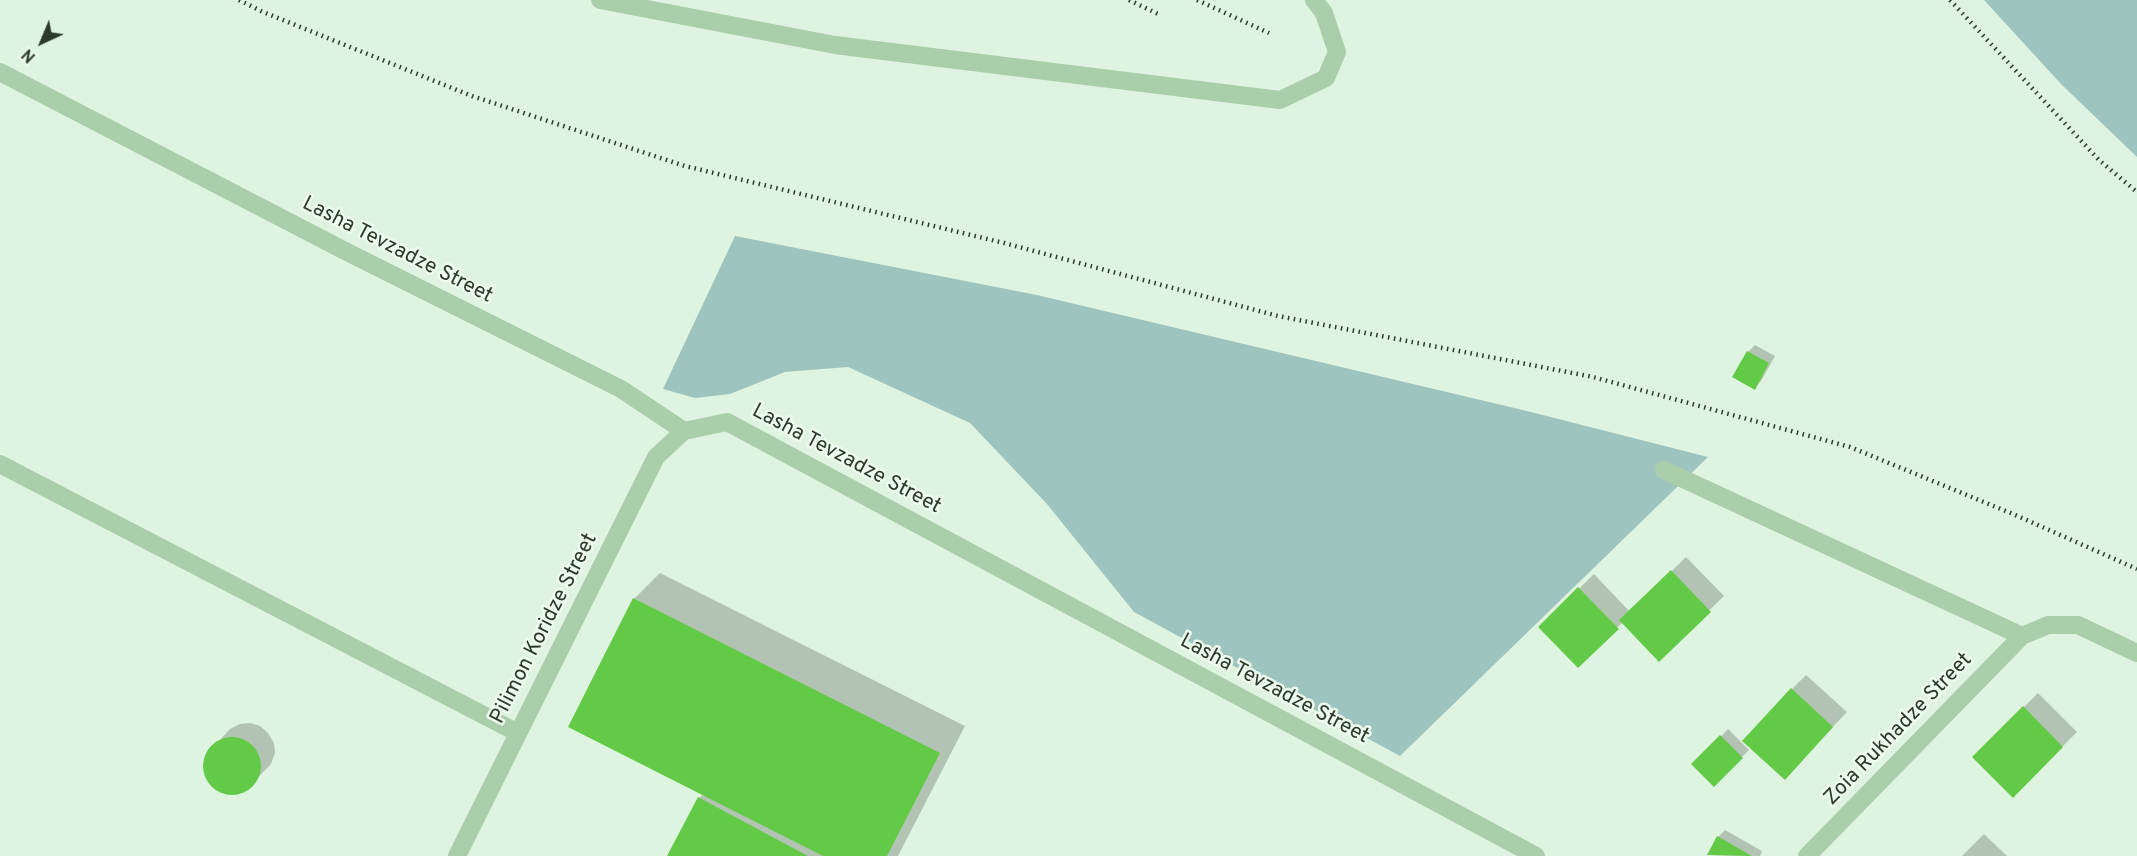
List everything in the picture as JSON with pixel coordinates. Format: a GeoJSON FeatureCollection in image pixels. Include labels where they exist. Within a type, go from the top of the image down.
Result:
{"type":"FeatureCollection","features":[{"type":"Feature","properties":{"kind":"street"},"geometry":{"type":"LineString","coordinates":[[600,0],[835,45],[1280,100],[1326,78],[1337,52],[1324,13],[1314,0]]}},
{"type":"Feature","properties":{"kind":"street","name":"Lasha Tevzadze Street"},"geometry":{"type":"LineString","coordinates":[[0,72],[349,253],[621,389],[684,431],[727,422],[1536,856]]}},
{"type":"Feature","properties":{"kind":"street","name":"Pilimon Koridze Street"},"geometry":{"type":"LineString","coordinates":[[457,856],[656,457],[684,431]]}},
{"type":"Feature","properties":{"kind":"street"},"geometry":{"type":"LineString","coordinates":[[0,464],[518,733]]}},
{"type":"Feature","properties":{"kind":"street"},"geometry":{"type":"LineString","coordinates":[[1664,470],[2022,636],[2048,625],[2078,625],[2137,653]]}},
{"type":"Feature","properties":{"kind":"street","name":"Zoia Rukhadze Street"},"geometry":{"type":"LineString","coordinates":[[1807,856],[2022,636]]}},
{"type":"Feature","properties":{"kind":"shaded area"},"geometry":{"type":"Polygon","coordinates":[[[1984,0],[2137,0],[2137,157],[2061,84],[1984,0]]]}},
{"type":"Feature","properties":{"kind":"shaded area"},"geometry":{"type":"Polygon","coordinates":[[[735,236],[1037,295],[1527,411],[1708,457],[1400,756],[1134,612],[1047,504],[970,423],[848,367],[785,372],[730,394],[695,398],[663,389],[735,236]]]}},
{"type":"Feature","properties":{"kind":"building"},"geometry":{"type":"Polygon","coordinates":[[[1747,351],[1769,363],[1755,390],[1732,377],[1747,351]]]}},
{"type":"Feature","properties":{"kind":"building"},"geometry":{"type":"Polygon","coordinates":[[[1671,570],[1711,612],[1659,662],[1619,620],[1671,570]]]}},
{"type":"Feature","properties":{"kind":"building"},"geometry":{"type":"Polygon","coordinates":[[[1578,587],[1619,629],[1578,668],[1538,627],[1578,587]]]}},
{"type":"Feature","properties":{"kind":"building"},"geometry":{"type":"Polygon","coordinates":[[[633,598],[940,753],[887,856],[823,856],[568,727],[633,598]]]}},
{"type":"Feature","properties":{"kind":"building"},"geometry":{"type":"Polygon","coordinates":[[[1791,688],[1833,727],[1785,780],[1742,741],[1791,688]]]}},
{"type":"Feature","properties":{"kind":"building"},"geometry":{"type":"Polygon","coordinates":[[[2023,706],[2063,747],[2013,798],[1972,757],[2023,706]]]}},
{"type":"Feature","properties":{"kind":"building"},"geometry":{"type":"Polygon","coordinates":[[[1720,735],[1743,758],[1714,787],[1691,764],[1720,735]]]}},
{"type":"Feature","properties":{"kind":"building"},"geometry":{"type":"Polygon","coordinates":[[[232,737],[243,739],[256,750],[261,766],[259,777],[248,790],[232,795],[221,793],[208,782],[203,766],[205,755],[216,742],[232,737]]]}},
{"type":"Feature","properties":{"kind":"building"},"geometry":{"type":"Polygon","coordinates":[[[698,797],[808,856],[667,856],[698,797]]]}},
{"type":"Feature","properties":{"kind":"building"},"geometry":{"type":"Polygon","coordinates":[[[1717,836],[1752,856],[1707,855],[1717,836]]]}},
{"type":"Feature","properties":{"kind":"railway"},"geometry":{"type":"LineString","coordinates":[[239,0],[263,12],[472,96],[685,166],[1004,243],[1278,316],[1593,377],[1850,447],[2013,514],[2137,569]]}},
{"type":"Feature","properties":{"kind":"railway"},"geometry":{"type":"LineString","coordinates":[[1129,0],[1158,14]]}},
{"type":"Feature","properties":{"kind":"railway"},"geometry":{"type":"LineString","coordinates":[[1197,0],[1269,33]]}},
{"type":"Feature","properties":{"kind":"railway"},"geometry":{"type":"LineString","coordinates":[[1950,0],[2099,160],[2137,192]]}}]}
